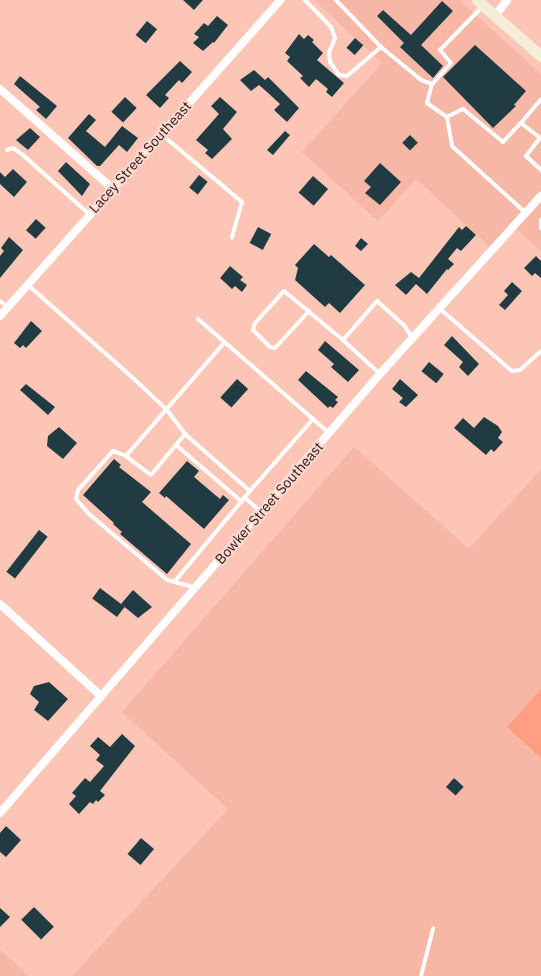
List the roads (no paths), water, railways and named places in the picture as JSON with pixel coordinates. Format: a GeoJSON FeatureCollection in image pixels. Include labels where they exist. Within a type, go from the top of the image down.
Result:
{"type":"FeatureCollection","features":[{"type":"Feature","properties":{"kind":"main road"},"geometry":{"type":"LineString","coordinates":[[480,3],[541,56]]}},
{"type":"Feature","properties":{"kind":"street","name":"Lacey Street Southeast"},"geometry":{"type":"LineString","coordinates":[[0,316],[160,134],[281,0]]}},
{"type":"Feature","properties":{"kind":"street"},"geometry":{"type":"LineString","coordinates":[[495,16],[507,0]]}},
{"type":"Feature","properties":{"kind":"street"},"geometry":{"type":"LineString","coordinates":[[0,89],[112,188]]}},
{"type":"Feature","properties":{"kind":"street","name":"Bowker Street Southeast"},"geometry":{"type":"LineString","coordinates":[[0,813],[380,374],[541,196]]}},
{"type":"Feature","properties":{"kind":"street"},"geometry":{"type":"LineString","coordinates":[[0,604],[101,696]]}},
{"type":"Feature","properties":{"kind":"lane"},"geometry":{"type":"LineString","coordinates":[[305,0],[331,27],[335,38],[329,53],[330,62],[339,75],[348,76],[381,47]]}},
{"type":"Feature","properties":{"kind":"lane"},"geometry":{"type":"LineString","coordinates":[[336,0],[381,47],[421,80],[432,84]]}},
{"type":"Feature","properties":{"kind":"lane"},"geometry":{"type":"LineString","coordinates":[[480,3],[440,50],[451,63],[432,84],[427,103],[447,117],[452,146],[526,214]]}},
{"type":"Feature","properties":{"kind":"lane"},"geometry":{"type":"LineString","coordinates":[[447,117],[463,109],[503,142],[541,99]]}},
{"type":"Feature","properties":{"kind":"lane"},"geometry":{"type":"LineString","coordinates":[[521,123],[540,138],[526,156],[541,170]]}},
{"type":"Feature","properties":{"kind":"lane"},"geometry":{"type":"LineString","coordinates":[[160,134],[242,202],[232,238]]}},
{"type":"Feature","properties":{"kind":"lane"},"geometry":{"type":"LineString","coordinates":[[7,150],[12,148],[23,155],[89,214]]}},
{"type":"Feature","properties":{"kind":"lane"},"geometry":{"type":"LineString","coordinates":[[541,220],[541,228]]}},
{"type":"Feature","properties":{"kind":"lane"},"geometry":{"type":"LineString","coordinates":[[28,285],[167,410],[185,434],[250,491]]}},
{"type":"Feature","properties":{"kind":"lane"},"geometry":{"type":"LineString","coordinates":[[309,311],[275,348],[270,347],[253,330],[255,323],[284,290],[309,311],[343,340],[380,374]]}},
{"type":"Feature","properties":{"kind":"lane"},"geometry":{"type":"LineString","coordinates":[[0,301],[8,307]]}},
{"type":"Feature","properties":{"kind":"lane"},"geometry":{"type":"LineString","coordinates":[[343,340],[377,302],[404,325],[412,338]]}},
{"type":"Feature","properties":{"kind":"lane"},"geometry":{"type":"LineString","coordinates":[[439,308],[512,371],[520,370],[541,351]]}},
{"type":"Feature","properties":{"kind":"lane"},"geometry":{"type":"LineString","coordinates":[[198,319],[329,433]]}},
{"type":"Feature","properties":{"kind":"lane"},"geometry":{"type":"LineString","coordinates":[[126,456],[224,343]]}},
{"type":"Feature","properties":{"kind":"lane"},"geometry":{"type":"LineString","coordinates":[[175,582],[242,502],[244,497],[313,419]]}},
{"type":"Feature","properties":{"kind":"lane"},"geometry":{"type":"LineString","coordinates":[[185,434],[151,474],[126,456],[112,451],[78,490],[76,499],[89,514],[166,580],[196,588]]}},
{"type":"Feature","properties":{"kind":"lane"},"geometry":{"type":"LineString","coordinates":[[176,445],[242,502]]}},
{"type":"Feature","properties":{"kind":"lane"},"geometry":{"type":"LineString","coordinates":[[244,497],[262,512]]}},
{"type":"Feature","properties":{"kind":"lane"},"geometry":{"type":"LineString","coordinates":[[421,976],[433,929]]}}]}
